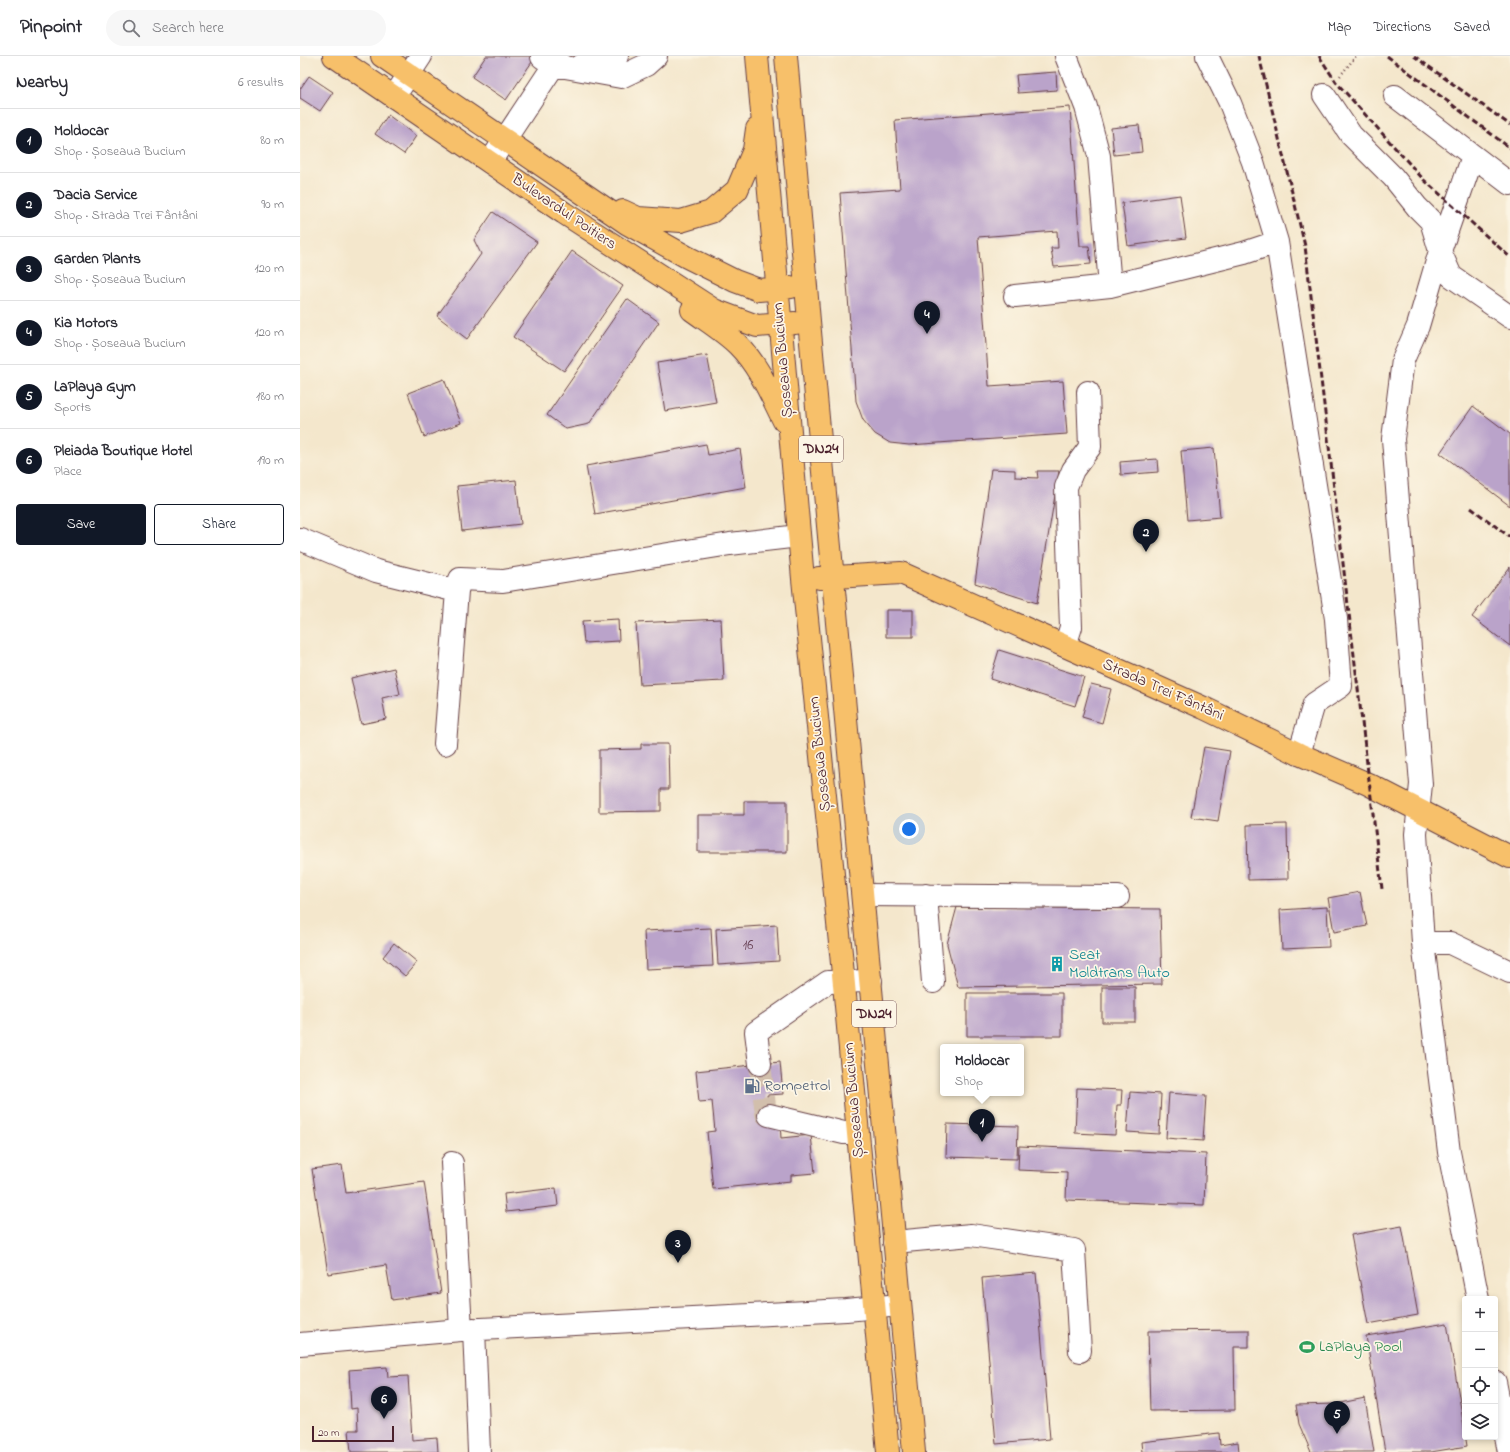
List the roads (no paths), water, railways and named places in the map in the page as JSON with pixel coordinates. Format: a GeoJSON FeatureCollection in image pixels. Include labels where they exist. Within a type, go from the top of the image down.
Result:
{"type":"FeatureCollection","features":[{"type":"Feature","properties":{"kind":"main road","name":"Bulevardul Poitiers"},"geometry":{"type":"LineString","coordinates":[[334,56],[564,213],[714,310],[756,326],[810,321]]}},
{"type":"Feature","properties":{"kind":"main road","name":"Bulevardul Poitiers"},"geometry":{"type":"LineString","coordinates":[[382,56],[628,224],[687,257],[735,281],[759,290],[806,286]]}},
{"type":"Feature","properties":{"kind":"main road","name":"Șoseaua Bucium"},"geometry":{"type":"LineString","coordinates":[[757,56],[803,579],[888,1452]]}},
{"type":"Feature","properties":{"kind":"main road","name":"Șoseaua Bucium"},"geometry":{"type":"LineString","coordinates":[[786,56],[914,1452]]}},
{"type":"Feature","properties":{"kind":"main road"},"geometry":{"type":"LineString","coordinates":[[581,192],[638,218],[681,221],[711,212],[737,190],[754,150],[761,102]]}},
{"type":"Feature","properties":{"kind":"main road"},"geometry":{"type":"LineString","coordinates":[[564,213],[598,248],[714,325],[739,345],[760,374],[790,433]]}},
{"type":"Feature","properties":{"kind":"main road","name":"Strada Trei Fântâni"},"geometry":{"type":"LineString","coordinates":[[803,579],[901,573],[1204,708],[1300,754],[1368,784],[1510,857]]}},
{"type":"Feature","properties":{"kind":"street"},"geometry":{"type":"LineString","coordinates":[[394,97],[421,56]]}},
{"type":"Feature","properties":{"kind":"street"},"geometry":{"type":"LineString","coordinates":[[563,61],[621,77],[646,65],[656,56]]}},
{"type":"Feature","properties":{"kind":"street"},"geometry":{"type":"LineString","coordinates":[[1066,56],[1086,107],[1099,156],[1110,286]]}},
{"type":"Feature","properties":{"kind":"street"},"geometry":{"type":"LineString","coordinates":[[1207,56],[1230,103],[1252,162],[1277,242],[1336,619],[1341,686],[1314,704],[1300,754]]}},
{"type":"Feature","properties":{"kind":"street"},"geometry":{"type":"LineString","coordinates":[[563,61],[612,60]]}},
{"type":"Feature","properties":{"kind":"street"},"geometry":{"type":"LineString","coordinates":[[490,162],[504,139],[563,61]]}},
{"type":"Feature","properties":{"kind":"street"},"geometry":{"type":"LineString","coordinates":[[1324,95],[1351,135],[1393,177],[1417,207],[1431,221],[1440,251],[1451,276],[1510,316]]}},
{"type":"Feature","properties":{"kind":"street"},"geometry":{"type":"LineString","coordinates":[[1395,96],[1510,184]]}},
{"type":"Feature","properties":{"kind":"street"},"geometry":{"type":"LineString","coordinates":[[1473,156],[1440,251],[1418,326],[1403,360],[1394,439],[1421,784],[1416,834],[1423,943],[1449,1152],[1477,1296]]}},
{"type":"Feature","properties":{"kind":"street"},"geometry":{"type":"LineString","coordinates":[[1015,296],[1110,286],[1244,252],[1277,242]]}},
{"type":"Feature","properties":{"kind":"street"},"geometry":{"type":"LineString","coordinates":[[1065,646],[1071,627],[1066,487],[1073,470],[1090,447],[1088,392]]}},
{"type":"Feature","properties":{"kind":"street"},"geometry":{"type":"LineString","coordinates":[[444,744],[457,591],[460,579],[503,581],[730,544],[799,536]]}},
{"type":"Feature","properties":{"kind":"street"},"geometry":{"type":"LineString","coordinates":[[300,539],[376,571],[457,591]]}},
{"type":"Feature","properties":{"kind":"street"},"geometry":{"type":"LineString","coordinates":[[864,895],[1118,897]]}},
{"type":"Feature","properties":{"kind":"street"},"geometry":{"type":"LineString","coordinates":[[926,895],[933,982]]}},
{"type":"Feature","properties":{"kind":"street"},"geometry":{"type":"LineString","coordinates":[[1423,943],[1450,943],[1510,972]]}},
{"type":"Feature","properties":{"kind":"street"},"geometry":{"type":"LineString","coordinates":[[760,1064],[756,1032],[828,982],[871,981]]}},
{"type":"Feature","properties":{"kind":"street"},"geometry":{"type":"LineString","coordinates":[[769,1115],[844,1133],[857,1133]]}},
{"type":"Feature","properties":{"kind":"street"},"geometry":{"type":"LineString","coordinates":[[452,1164],[479,1452]]}},
{"type":"Feature","properties":{"kind":"street"},"geometry":{"type":"LineString","coordinates":[[894,1242],[971,1235],[1074,1250],[1080,1351]]}},
{"type":"Feature","properties":{"kind":"street"},"geometry":{"type":"LineString","coordinates":[[300,1344],[468,1329],[874,1308],[900,1305]]}},
{"type":"Feature","properties":{"kind":"street"},"geometry":{"type":"LineString","coordinates":[[1498,1397],[1509,1452]]}},
{"type":"Feature","properties":{"kind":"tunnel"},"geometry":{"type":"LineString","coordinates":[[760,1064],[766,1114],[769,1115]]}},
{"type":"Feature","properties":{"kind":"railway"},"geometry":{"type":"LineString","coordinates":[[1259,56],[1305,246],[1382,889]]}},
{"type":"Feature","properties":{"kind":"railway"},"geometry":{"type":"LineString","coordinates":[[1319,56],[1336,82],[1424,180],[1510,257]]}},
{"type":"Feature","properties":{"kind":"railway"},"geometry":{"type":"LineString","coordinates":[[1387,56],[1510,148]]}},
{"type":"Feature","properties":{"kind":"railway"},"geometry":{"type":"LineString","coordinates":[[1414,56],[1510,125]]}},
{"type":"Feature","properties":{"kind":"railway"},"geometry":{"type":"LineString","coordinates":[[1471,508],[1510,537]]}},
{"type":"Feature","properties":{"kind":"place","name":"Kia Motors"},"geometry":{"type":"Point","coordinates":[927,334]}},
{"type":"Feature","properties":{"kind":"place","name":"Dacia Service"},"geometry":{"type":"Point","coordinates":[1146,552]}},
{"type":"Feature","properties":{"kind":"place","name":"Seat Moldtrans Auto"},"geometry":{"type":"Point","coordinates":[1057,964]}},
{"type":"Feature","properties":{"kind":"place","name":"Rompetrol"},"geometry":{"type":"Point","coordinates":[752,1086]}},
{"type":"Feature","properties":{"kind":"place","name":"Moldocar"},"geometry":{"type":"Point","coordinates":[982,1142]}},
{"type":"Feature","properties":{"kind":"place","name":"Garden Plants"},"geometry":{"type":"Point","coordinates":[678,1263]}},
{"type":"Feature","properties":{"kind":"place","name":"LaPlaya Pool"},"geometry":{"type":"Point","coordinates":[1307,1347]}},
{"type":"Feature","properties":{"kind":"place","name":"Pleiada Boutique Hotel"},"geometry":{"type":"Point","coordinates":[384,1419]}},
{"type":"Feature","properties":{"kind":"place","name":"LaPlaya Gym"},"geometry":{"type":"Point","coordinates":[1337,1434]}}]}
